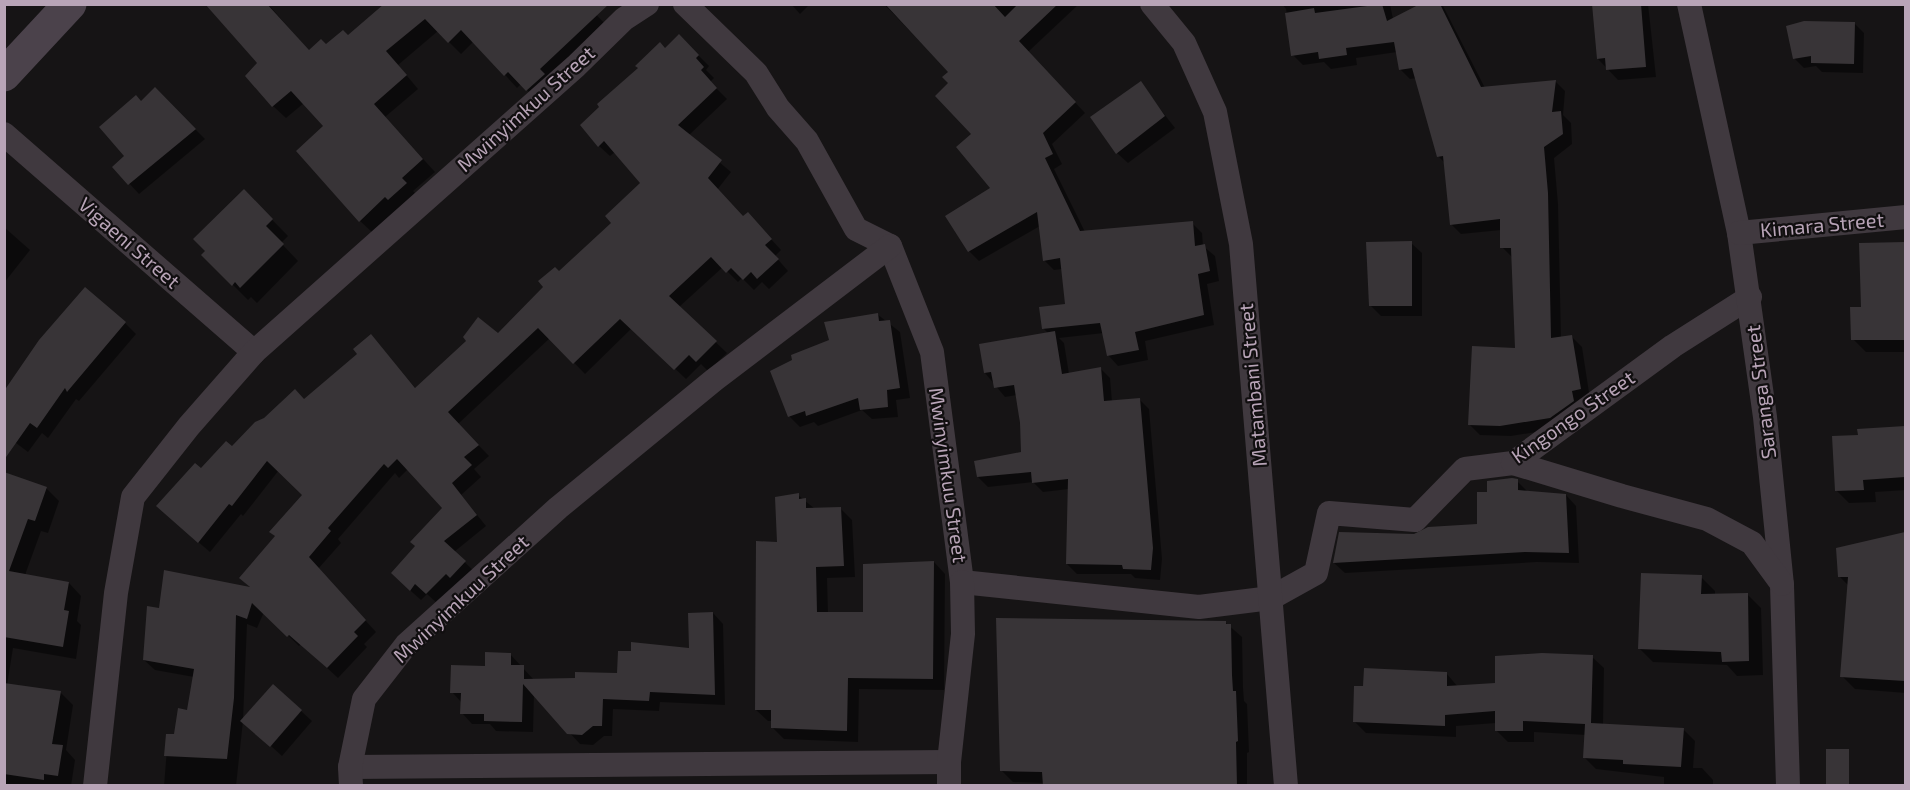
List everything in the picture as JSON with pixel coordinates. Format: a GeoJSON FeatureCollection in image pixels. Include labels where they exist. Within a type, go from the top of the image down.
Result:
{"type":"FeatureCollection","features":[{"type":"Feature","properties":{"kind":"main road"},"geometry":{"type":"LineString","coordinates":[[4,75],[70,4]]}},
{"type":"Feature","properties":{"kind":"street","name":"Mwinyimkuu Street"},"geometry":{"type":"LineString","coordinates":[[95,786],[116,593],[134,497],[254,352],[576,66],[624,19],[647,4]]}},
{"type":"Feature","properties":{"kind":"street"},"geometry":{"type":"LineString","coordinates":[[685,4],[756,73],[778,108],[807,141],[856,229],[890,246]]}},
{"type":"Feature","properties":{"kind":"street","name":"Matambani Street"},"geometry":{"type":"LineString","coordinates":[[1152,4],[1184,43],[1215,112],[1241,244],[1286,786]]}},
{"type":"Feature","properties":{"kind":"street","name":"Saranga Street"},"geometry":{"type":"LineString","coordinates":[[1689,4],[1739,233],[1750,297],[1782,585],[1788,786]]}},
{"type":"Feature","properties":{"kind":"street","name":"Vigaeni Street"},"geometry":{"type":"LineString","coordinates":[[4,134],[254,352]]}},
{"type":"Feature","properties":{"kind":"street","name":"Kimara Street"},"geometry":{"type":"LineString","coordinates":[[1739,233],[1905,217]]}},
{"type":"Feature","properties":{"kind":"street","name":"Mwinyimkuu Street"},"geometry":{"type":"LineString","coordinates":[[949,762],[351,776],[364,699],[406,645],[558,508],[714,380],[890,246],[932,352],[962,582],[1199,607],[1271,598]]}},
{"type":"Feature","properties":{"kind":"street","name":"Kingongo Street"},"geometry":{"type":"LineString","coordinates":[[1271,598],[1316,573],[1329,513],[1415,520],[1465,469],[1514,463],[1673,346],[1750,297]]}},
{"type":"Feature","properties":{"kind":"street"},"geometry":{"type":"LineString","coordinates":[[1514,463],[1707,519],[1752,543],[1782,585]]}},
{"type":"Feature","properties":{"kind":"street"},"geometry":{"type":"LineString","coordinates":[[949,786],[949,762],[963,634],[962,582]]}},
{"type":"Feature","properties":{"kind":"building"},"geometry":{"type":"Polygon","coordinates":[[[205,4],[267,4],[309,50],[321,39],[326,44],[343,30],[348,35],[384,4],[609,4],[540,69],[545,74],[526,91],[508,72],[504,76],[461,30],[448,43],[425,19],[386,51],[407,75],[374,104],[423,159],[402,178],[407,183],[388,200],[385,197],[359,222],[296,151],[323,126],[291,91],[272,107],[245,76],[257,63],[205,4]]]}},
{"type":"Feature","properties":{"kind":"building"},"geometry":{"type":"Polygon","coordinates":[[[885,4],[993,4],[1005,17],[1018,4],[1058,4],[1019,41],[1076,102],[1043,133],[1053,154],[1045,158],[1080,231],[1193,221],[1195,246],[1205,244],[1210,271],[1198,274],[1204,315],[1135,332],[1139,350],[1107,356],[1100,323],[1042,329],[1039,307],[1065,304],[1060,258],[1043,261],[1037,212],[968,252],[945,216],[990,188],[956,147],[971,134],[935,96],[948,83],[942,77],[948,72],[885,4]]]}},
{"type":"Feature","properties":{"kind":"building"},"geometry":{"type":"Polygon","coordinates":[[[1382,4],[1387,21],[1420,4],[1440,4],[1481,87],[1556,80],[1552,112],[1561,111],[1563,134],[1544,147],[1548,193],[1551,338],[1572,335],[1581,389],[1572,391],[1574,401],[1550,418],[1500,426],[1468,425],[1472,346],[1515,348],[1511,248],[1500,248],[1500,219],[1450,225],[1443,156],[1437,157],[1412,68],[1399,70],[1394,42],[1346,48],[1347,55],[1319,59],[1318,52],[1291,56],[1285,13],[1314,8],[1315,13],[1382,4]]]}},
{"type":"Feature","properties":{"kind":"building"},"geometry":{"type":"Polygon","coordinates":[[[1592,4],[1641,4],[1646,67],[1606,70],[1605,58],[1597,59],[1592,4]]]}},
{"type":"Feature","properties":{"kind":"building"},"geometry":{"type":"Polygon","coordinates":[[[1804,21],[1855,22],[1854,64],[1811,63],[1811,56],[1793,59],[1786,26],[1804,21]]]}},
{"type":"Feature","properties":{"kind":"building"},"geometry":{"type":"Polygon","coordinates":[[[679,34],[699,55],[696,58],[704,67],[701,70],[717,88],[678,125],[722,160],[708,178],[743,216],[748,212],[772,239],[765,245],[779,259],[757,279],[751,272],[743,280],[731,268],[726,273],[711,257],[669,296],[717,341],[696,362],[689,355],[674,370],[620,319],[573,364],[538,328],[448,412],[479,445],[464,457],[472,465],[452,483],[477,515],[444,541],[466,561],[450,578],[446,574],[426,594],[415,584],[410,591],[391,573],[415,546],[410,542],[442,508],[397,459],[388,468],[384,464],[328,528],[331,531],[309,557],[366,620],[354,632],[358,636],[327,668],[289,635],[287,637],[252,603],[247,619],[236,615],[234,698],[227,759],[164,756],[166,734],[174,734],[178,708],[187,710],[194,669],[143,660],[147,606],[159,608],[164,570],[250,587],[239,578],[275,536],[269,532],[302,495],[267,461],[232,506],[229,504],[198,543],[156,506],[195,463],[201,468],[226,441],[232,446],[255,422],[264,418],[295,389],[304,399],[357,354],[353,349],[371,334],[415,388],[466,341],[463,337],[478,317],[498,333],[543,287],[538,281],[555,267],[559,271],[611,223],[605,216],[640,183],[604,141],[598,147],[580,125],[599,107],[597,104],[638,68],[635,66],[660,42],[665,48],[679,34]]]}},
{"type":"Feature","properties":{"kind":"building"},"geometry":{"type":"Polygon","coordinates":[[[1141,81],[1165,116],[1116,154],[1090,117],[1141,81]]]}},
{"type":"Feature","properties":{"kind":"building"},"geometry":{"type":"Polygon","coordinates":[[[155,87],[196,129],[128,185],[112,167],[124,156],[99,127],[136,95],[141,101],[155,87]]]}},
{"type":"Feature","properties":{"kind":"building"},"geometry":{"type":"Polygon","coordinates":[[[244,189],[273,219],[266,226],[284,244],[240,288],[235,282],[232,286],[201,255],[205,251],[193,239],[244,189]]]}},
{"type":"Feature","properties":{"kind":"building"},"geometry":{"type":"Polygon","coordinates":[[[1412,241],[1412,306],[1369,306],[1366,242],[1412,241]]]}},
{"type":"Feature","properties":{"kind":"building"},"geometry":{"type":"Polygon","coordinates":[[[1905,242],[1905,340],[1851,340],[1850,307],[1861,307],[1859,243],[1905,242]]]}},
{"type":"Feature","properties":{"kind":"building"},"geometry":{"type":"Polygon","coordinates":[[[85,287],[126,322],[67,392],[65,388],[37,428],[30,423],[4,460],[4,391],[39,340],[85,287]]]}},
{"type":"Feature","properties":{"kind":"building"},"geometry":{"type":"Polygon","coordinates":[[[878,313],[879,321],[890,320],[900,388],[887,390],[888,407],[860,410],[858,398],[806,416],[805,411],[788,417],[770,371],[792,360],[791,355],[829,340],[824,322],[878,313]]]}},
{"type":"Feature","properties":{"kind":"building"},"geometry":{"type":"Polygon","coordinates":[[[1055,331],[1062,374],[1101,367],[1104,401],[1140,398],[1153,548],[1151,570],[1123,569],[1122,565],[1066,564],[1068,479],[1032,483],[1031,472],[977,477],[974,461],[1021,452],[1020,423],[1014,385],[994,388],[991,372],[984,373],[979,344],[1055,331]]]}},
{"type":"Feature","properties":{"kind":"building"},"geometry":{"type":"Polygon","coordinates":[[[1905,426],[1905,477],[1863,480],[1864,490],[1835,491],[1832,436],[1858,435],[1857,429],[1905,426]]]}},
{"type":"Feature","properties":{"kind":"building"},"geometry":{"type":"Polygon","coordinates":[[[4,472],[47,487],[35,521],[28,519],[9,571],[69,582],[64,610],[69,611],[63,647],[4,637],[4,472]]]}},
{"type":"Feature","properties":{"kind":"building"},"geometry":{"type":"Polygon","coordinates":[[[1518,479],[1518,490],[1566,494],[1569,553],[1525,552],[1333,563],[1339,532],[1414,534],[1428,527],[1477,524],[1477,492],[1487,492],[1487,481],[1518,479]]]}},
{"type":"Feature","properties":{"kind":"building"},"geometry":{"type":"Polygon","coordinates":[[[799,493],[799,499],[806,498],[806,508],[841,507],[844,566],[816,567],[817,612],[863,612],[863,564],[934,561],[933,679],[848,678],[847,731],[771,728],[771,710],[755,710],[756,541],[777,542],[775,497],[799,493]]]}},
{"type":"Feature","properties":{"kind":"building"},"geometry":{"type":"Polygon","coordinates":[[[1905,532],[1905,681],[1840,677],[1848,577],[1838,577],[1836,548],[1905,532]]]}},
{"type":"Feature","properties":{"kind":"building"},"geometry":{"type":"Polygon","coordinates":[[[1641,573],[1702,575],[1701,594],[1748,593],[1749,661],[1722,662],[1721,652],[1638,649],[1641,573]]]}},
{"type":"Feature","properties":{"kind":"building"},"geometry":{"type":"Polygon","coordinates":[[[713,612],[715,695],[650,692],[649,701],[603,699],[602,726],[593,726],[582,735],[567,734],[523,684],[522,722],[484,721],[484,714],[460,714],[461,693],[450,693],[451,665],[485,666],[485,652],[511,653],[511,665],[524,665],[524,679],[575,678],[575,672],[617,673],[618,651],[631,651],[631,642],[689,648],[688,613],[713,612]]]}},
{"type":"Feature","properties":{"kind":"building"},"geometry":{"type":"Polygon","coordinates":[[[996,618],[1226,621],[1226,624],[1231,624],[1232,675],[1233,691],[1236,691],[1238,741],[1236,742],[1237,786],[1043,786],[1042,772],[1000,771],[996,618]]]}},
{"type":"Feature","properties":{"kind":"building"},"geometry":{"type":"Polygon","coordinates":[[[1542,653],[1593,655],[1591,723],[1684,728],[1681,767],[1623,764],[1623,760],[1583,758],[1585,724],[1523,721],[1523,731],[1495,731],[1495,711],[1445,715],[1445,726],[1353,722],[1354,686],[1363,686],[1364,668],[1447,672],[1447,686],[1495,683],[1495,656],[1542,653]]]}},
{"type":"Feature","properties":{"kind":"building"},"geometry":{"type":"Polygon","coordinates":[[[4,683],[61,691],[52,744],[63,745],[58,776],[44,774],[44,780],[4,774],[4,683]]]}},
{"type":"Feature","properties":{"kind":"building"},"geometry":{"type":"Polygon","coordinates":[[[273,684],[302,710],[270,747],[240,721],[273,684]]]}},
{"type":"Feature","properties":{"kind":"building"},"geometry":{"type":"Polygon","coordinates":[[[1826,749],[1849,749],[1849,786],[1826,786],[1826,749]]]}}]}
